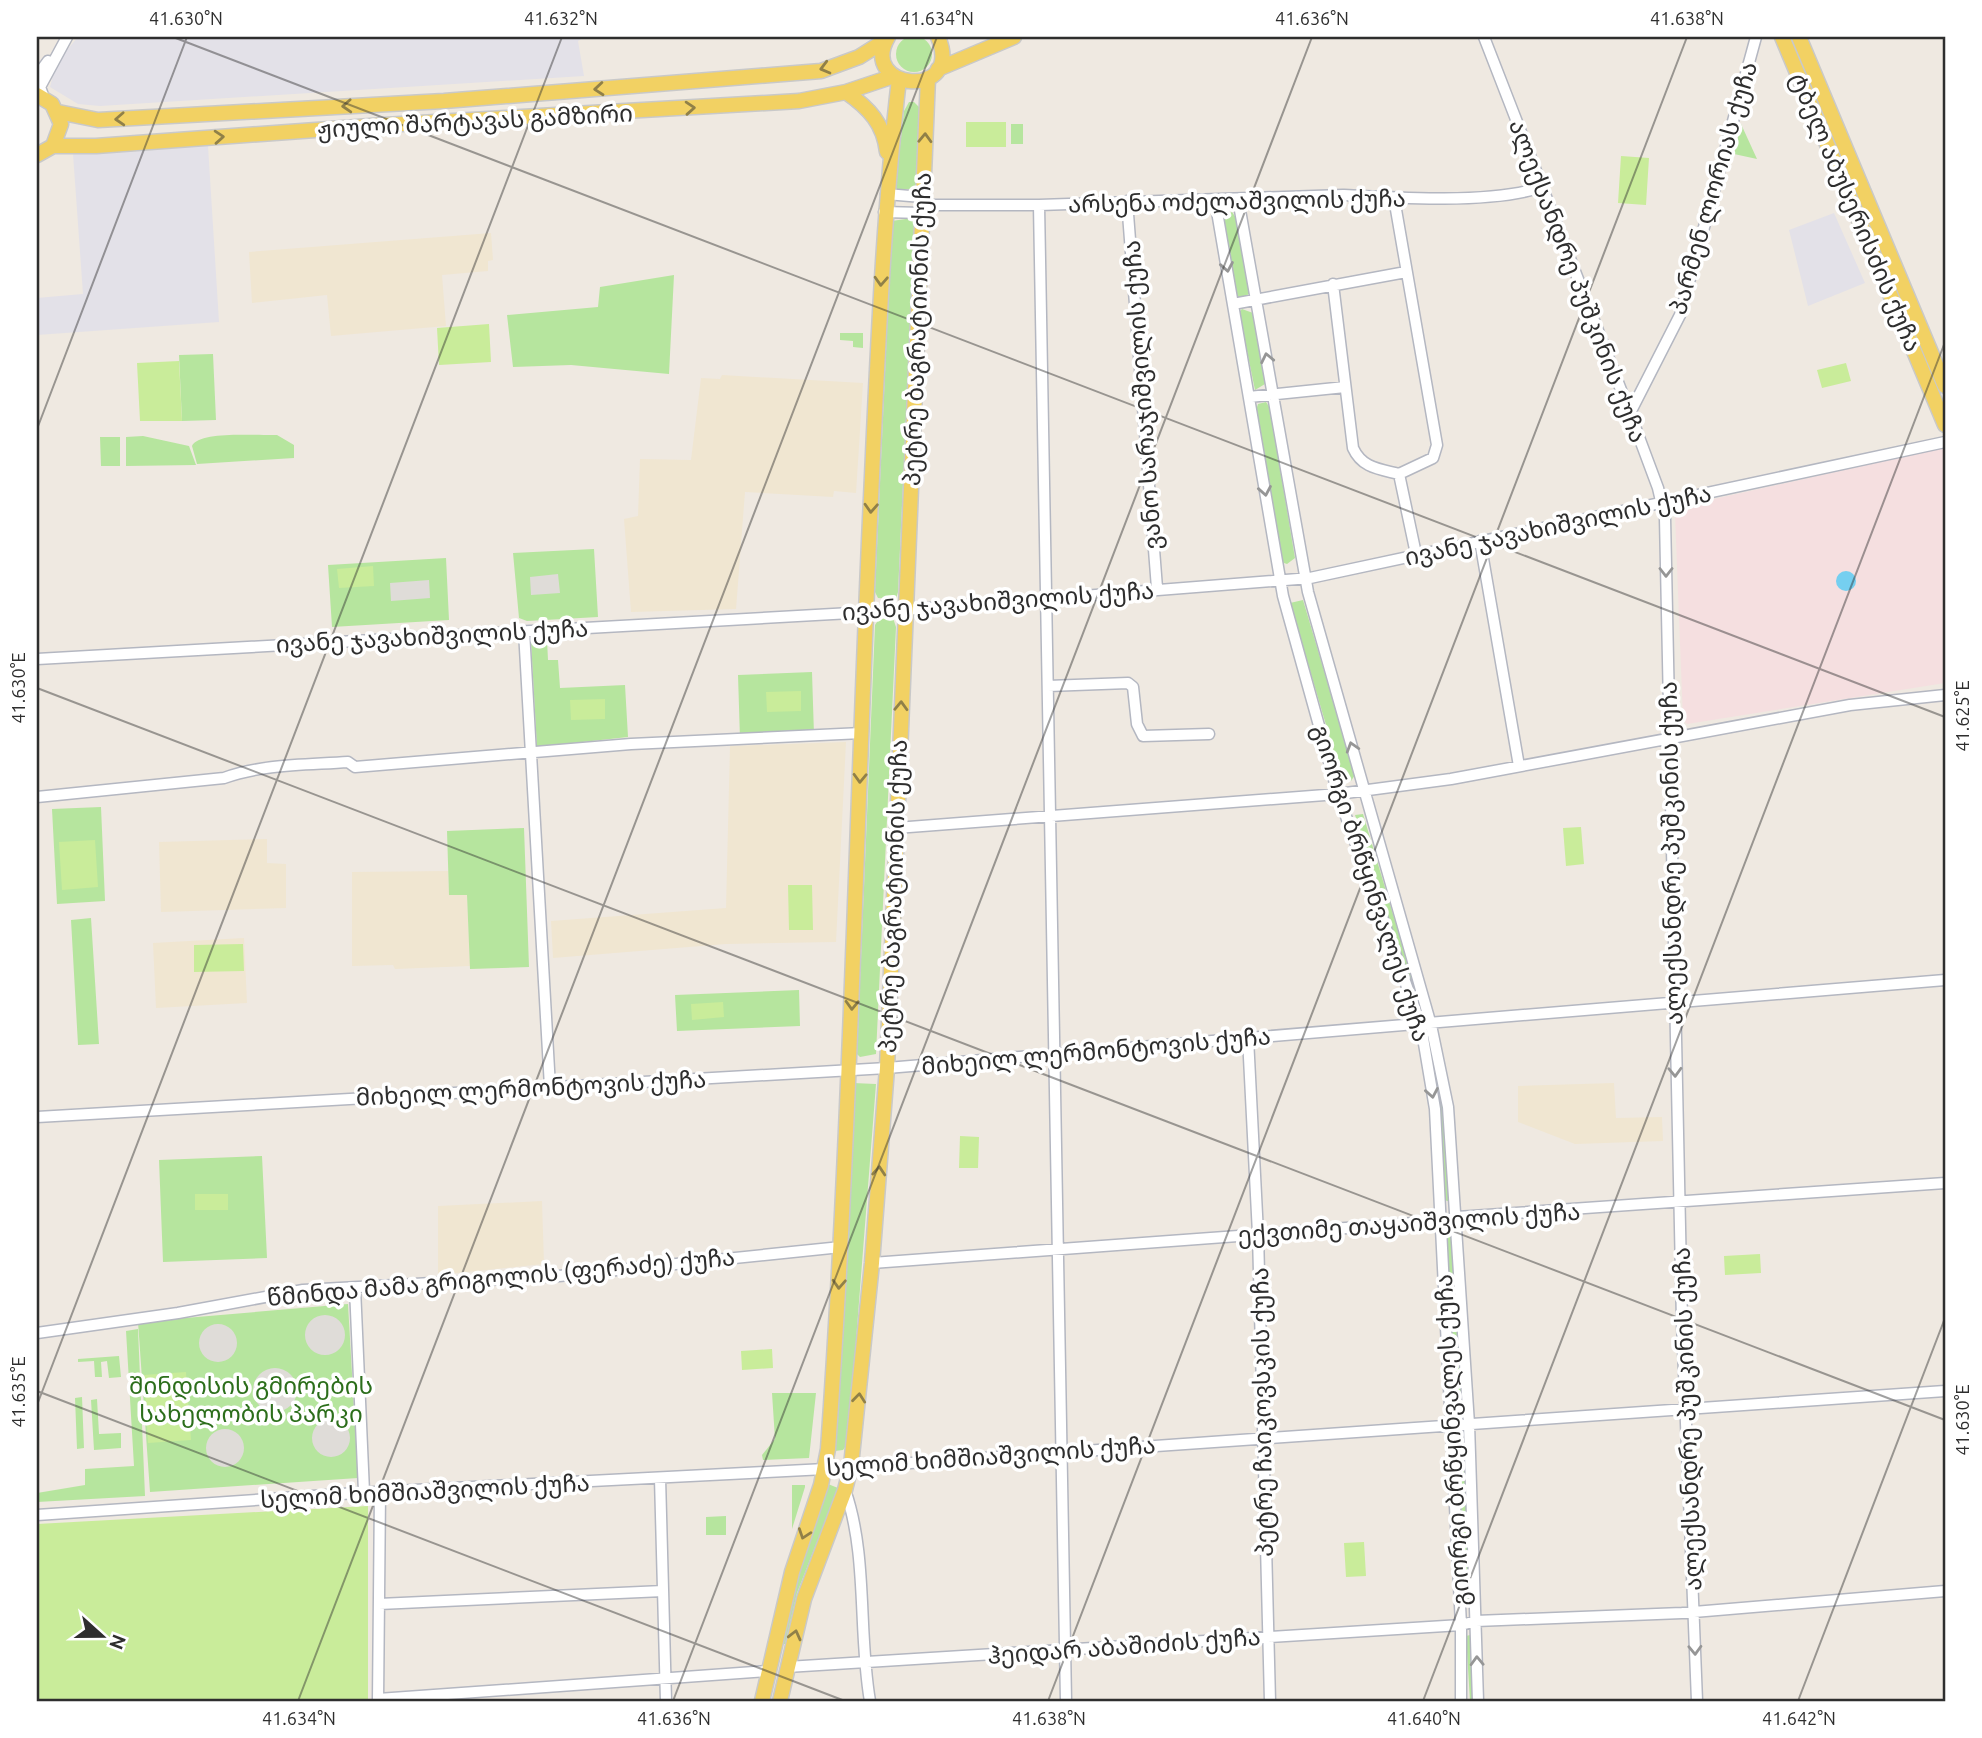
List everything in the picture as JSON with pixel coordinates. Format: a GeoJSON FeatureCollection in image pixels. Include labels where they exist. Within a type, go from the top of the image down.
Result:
{"type":"FeatureCollection","features":[{"type":"Feature","properties":{"kind":"main road","name":"პეტრე ბაგრატიონის ქუჩა"},"geometry":{"type":"LineString","coordinates":[[780,1701],[804,1599],[845,1490],[851,1465],[872,1263],[887,1068],[904,610],[925,205],[933,74],[942,58],[938,37]]}},
{"type":"Feature","properties":{"kind":"main road"},"geometry":{"type":"LineString","coordinates":[[933,74],[1014,37]]}},
{"type":"Feature","properties":{"kind":"main road","name":"ტბელ აბუსერისძის ქუჩა"},"geometry":{"type":"LineString","coordinates":[[1782,37],[1945,425]]}},
{"type":"Feature","properties":{"kind":"main road","name":"ტბელ აბუსერისძის ქუჩა"},"geometry":{"type":"LineString","coordinates":[[1800,37],[1945,386]]}},
{"type":"Feature","properties":{"kind":"main road"},"geometry":{"type":"LineString","coordinates":[[887,38],[884,59],[896,77]]}},
{"type":"Feature","properties":{"kind":"main road","name":"ჟიული შარტავას გამზირი"},"geometry":{"type":"LineString","coordinates":[[58,112],[99,120],[444,102],[791,73],[828,68],[859,57],[887,38]]}},
{"type":"Feature","properties":{"kind":"main road","name":"ჟიული შარტავას გამზირი"},"geometry":{"type":"LineString","coordinates":[[53,146],[96,146],[384,125],[799,101],[846,92],[896,77],[911,83],[933,74]]}},
{"type":"Feature","properties":{"kind":"main road","name":"პეტრე ბაგრატიონის ქუჩა"},"geometry":{"type":"LineString","coordinates":[[762,1701],[792,1572],[825,1469],[841,1247],[850,1069],[866,612],[884,212],[896,77]]}},
{"type":"Feature","properties":{"kind":"main road"},"geometry":{"type":"LineString","coordinates":[[846,92],[872,113],[883,132],[889,170]]}},
{"type":"Feature","properties":{"kind":"main road"},"geometry":{"type":"LineString","coordinates":[[37,155],[53,146],[59,136],[58,112],[41,96]]}},
{"type":"Feature","properties":{"kind":"street"},"geometry":{"type":"LineString","coordinates":[[37,76],[67,37],[40,87],[41,96]]}},
{"type":"Feature","properties":{"kind":"street","name":"ალექსანდრე პუშკინის ქუჩა"},"geometry":{"type":"LineString","coordinates":[[1484,37],[1630,413],[1662,504],[1666,550],[1673,1004],[1697,1701]]}},
{"type":"Feature","properties":{"kind":"street","name":"პარმენ ლორიას ქუჩა"},"geometry":{"type":"LineString","coordinates":[[1630,413],[1680,315],[1756,37]]}},
{"type":"Feature","properties":{"kind":"street","name":"არსენა ოძელაშვილის ქუჩა"},"geometry":{"type":"LineString","coordinates":[[925,205],[1039,205],[1343,195],[1394,198],[1524,193],[1541,187]]}},
{"type":"Feature","properties":{"kind":"street"},"geometry":{"type":"LineString","coordinates":[[886,194],[925,205]]}},
{"type":"Feature","properties":{"kind":"street"},"geometry":{"type":"LineString","coordinates":[[1334,284],[1353,448],[1358,460],[1367,466],[1399,474],[1433,458],[1437,445],[1394,198]]}},
{"type":"Feature","properties":{"kind":"street","name":"გიორგი ბრწყინვალეს ქუჩა"},"geometry":{"type":"LineString","coordinates":[[1238,199],[1305,579],[1365,791],[1448,1107],[1469,1424],[1478,1701]]}},
{"type":"Feature","properties":{"kind":"street","name":"გიორგი ბრწყინვალეს ქუჩა"},"geometry":{"type":"LineString","coordinates":[[1215,200],[1280,581],[1338,794],[1426,1025],[1435,1109],[1452,1424],[1461,1625],[1461,1701]]}},
{"type":"Feature","properties":{"kind":"street","name":"ვანო სარაჯიშვილის ქუჩა"},"geometry":{"type":"LineString","coordinates":[[1127,201],[1157,589]]}},
{"type":"Feature","properties":{"kind":"street"},"geometry":{"type":"LineString","coordinates":[[884,212],[925,205]]}},
{"type":"Feature","properties":{"kind":"street"},"geometry":{"type":"LineString","coordinates":[[1039,205],[1066,1701]]}},
{"type":"Feature","properties":{"kind":"street"},"geometry":{"type":"LineString","coordinates":[[1233,304],[1406,272]]}},
{"type":"Feature","properties":{"kind":"street"},"geometry":{"type":"LineString","coordinates":[[1249,397],[1345,387]]}},
{"type":"Feature","properties":{"kind":"street","name":"ივანე ჯავახიშვილის ქუჩა"},"geometry":{"type":"LineString","coordinates":[[37,659],[904,610],[1305,579],[1945,442]]}},
{"type":"Feature","properties":{"kind":"street"},"geometry":{"type":"LineString","coordinates":[[1399,474],[1416,554]]}},
{"type":"Feature","properties":{"kind":"street"},"geometry":{"type":"LineString","coordinates":[[1480,541],[1519,766]]}},
{"type":"Feature","properties":{"kind":"street"},"geometry":{"type":"LineString","coordinates":[[524,631],[550,1087]]}},
{"type":"Feature","properties":{"kind":"street"},"geometry":{"type":"LineString","coordinates":[[1048,686],[1128,683],[1133,687],[1137,724],[1143,736],[1209,734]]}},
{"type":"Feature","properties":{"kind":"street"},"geometry":{"type":"LineString","coordinates":[[896,828],[1365,791],[1670,740],[1850,705],[1945,695]]}},
{"type":"Feature","properties":{"kind":"street"},"geometry":{"type":"LineString","coordinates":[[37,797],[224,778],[242,771],[291,766],[348,762],[355,767],[631,744],[862,733]]}},
{"type":"Feature","properties":{"kind":"street","name":"მიხეილ ლერმონტოვის ქუჩა"},"geometry":{"type":"LineString","coordinates":[[37,1116],[887,1068],[1945,980]]}},
{"type":"Feature","properties":{"kind":"street","name":"პეტრე ჩაიკოვსკის ქუჩა"},"geometry":{"type":"LineString","coordinates":[[1248,1038],[1258,1234],[1270,1701]]}},
{"type":"Feature","properties":{"kind":"street","name":"ექვთიმე თაყაიშვილის ქუჩა"},"geometry":{"type":"LineString","coordinates":[[872,1263],[1441,1221],[1457,1217],[1945,1183]]}},
{"type":"Feature","properties":{"kind":"street","name":"წმინდა მამა გრიგოლის (ფერაძე) ქუჩა"},"geometry":{"type":"LineString","coordinates":[[37,1333],[178,1313],[303,1290],[559,1276],[841,1247]]}},
{"type":"Feature","properties":{"kind":"street"},"geometry":{"type":"LineString","coordinates":[[355,1288],[364,1492]]}},
{"type":"Feature","properties":{"kind":"street","name":"სელიმ ხიმშიაშვილის ქუჩა"},"geometry":{"type":"LineString","coordinates":[[37,1515],[364,1492],[825,1469],[851,1465],[1945,1391]]}},
{"type":"Feature","properties":{"kind":"street"},"geometry":{"type":"LineString","coordinates":[[660,1478],[666,1701]]}},
{"type":"Feature","properties":{"kind":"street"},"geometry":{"type":"LineString","coordinates":[[845,1490],[856,1518],[863,1662],[870,1701]]}},
{"type":"Feature","properties":{"kind":"street"},"geometry":{"type":"LineString","coordinates":[[380,1492],[378,1700],[768,1671]]}},
{"type":"Feature","properties":{"kind":"street"},"geometry":{"type":"LineString","coordinates":[[379,1604],[663,1591]]}},
{"type":"Feature","properties":{"kind":"street"},"geometry":{"type":"LineString","coordinates":[[1476,1621],[1694,1612],[1945,1591]]}},
{"type":"Feature","properties":{"kind":"street","name":"ჰეიდარ აბაშიძის ქუჩა"},"geometry":{"type":"LineString","coordinates":[[787,1667],[1461,1625],[1476,1621]]}},
{"type":"Feature","properties":{"kind":"shaded area"},"geometry":{"type":"Polygon","coordinates":[[[78,37],[585,37],[578,41],[584,76],[100,106],[78,104],[50,87],[56,63],[78,37]]]}},
{"type":"Feature","properties":{"kind":"shaded area"},"geometry":{"type":"Polygon","coordinates":[[[208,146],[219,322],[37,335],[37,298],[83,294],[73,154],[208,146]]]}},
{"type":"Feature","properties":{"kind":"shaded area"},"geometry":{"type":"Polygon","coordinates":[[[1834,213],[1865,283],[1808,306],[1789,230],[1834,213]]]}},
{"type":"Feature","properties":{"kind":"shaded area"},"geometry":{"type":"Polygon","coordinates":[[[491,233],[493,260],[488,261],[488,271],[442,275],[446,326],[331,336],[327,295],[252,303],[249,252],[491,233]]]}},
{"type":"Feature","properties":{"kind":"shaded area"},"geometry":{"type":"Polygon","coordinates":[[[722,375],[863,383],[856,493],[834,491],[833,497],[745,492],[736,609],[631,612],[624,519],[638,516],[640,459],[691,460],[701,378],[720,379],[722,375]]]}},
{"type":"Feature","properties":{"kind":"shaded area"},"geometry":{"type":"Polygon","coordinates":[[[1943,448],[1945,683],[1687,724],[1683,720],[1675,514],[1678,507],[1943,448]]]}},
{"type":"Feature","properties":{"kind":"shaded area"},"geometry":{"type":"Polygon","coordinates":[[[558,574],[560,593],[531,595],[530,577],[558,574]]]}},
{"type":"Feature","properties":{"kind":"shaded area"},"geometry":{"type":"Polygon","coordinates":[[[429,580],[430,598],[391,601],[390,583],[429,580]]]}},
{"type":"Feature","properties":{"kind":"shaded area"},"geometry":{"type":"Polygon","coordinates":[[[846,742],[836,942],[726,944],[553,958],[551,921],[726,908],[730,746],[846,742]]]}},
{"type":"Feature","properties":{"kind":"shaded area"},"geometry":{"type":"Polygon","coordinates":[[[267,839],[267,863],[286,864],[286,908],[161,912],[159,842],[267,839]]]}},
{"type":"Feature","properties":{"kind":"shaded area"},"geometry":{"type":"Polygon","coordinates":[[[448,871],[449,895],[467,895],[470,966],[395,969],[393,965],[352,966],[352,872],[448,871]]]}},
{"type":"Feature","properties":{"kind":"shaded area"},"geometry":{"type":"Polygon","coordinates":[[[244,938],[247,1003],[156,1008],[153,943],[244,938]]]}},
{"type":"Feature","properties":{"kind":"shaded area"},"geometry":{"type":"Polygon","coordinates":[[[1614,1083],[1616,1118],[1662,1117],[1663,1141],[1575,1144],[1518,1122],[1518,1086],[1614,1083]]]}},
{"type":"Feature","properties":{"kind":"shaded area"},"geometry":{"type":"Polygon","coordinates":[[[542,1201],[544,1264],[438,1275],[438,1206],[542,1201]]]}},
{"type":"Feature","properties":{"kind":"shaded area"},"geometry":{"type":"Polygon","coordinates":[[[325,1315],[339,1321],[345,1335],[339,1349],[325,1355],[311,1349],[305,1335],[311,1321],[325,1315]]]}},
{"type":"Feature","properties":{"kind":"shaded area"},"geometry":{"type":"Polygon","coordinates":[[[218,1324],[232,1329],[237,1343],[232,1357],[218,1362],[204,1357],[199,1343],[204,1329],[218,1324]]]}},
{"type":"Feature","properties":{"kind":"shaded area"},"geometry":{"type":"Polygon","coordinates":[[[275,1368],[290,1375],[297,1390],[290,1405],[275,1412],[260,1405],[253,1390],[260,1375],[275,1368]]]}},
{"type":"Feature","properties":{"kind":"shaded area"},"geometry":{"type":"Polygon","coordinates":[[[331,1419],[344,1425],[350,1438],[344,1451],[331,1457],[318,1451],[312,1438],[318,1425],[331,1419]]]}},
{"type":"Feature","properties":{"kind":"shaded area"},"geometry":{"type":"Polygon","coordinates":[[[225,1429],[239,1434],[244,1448],[239,1462],[225,1467],[211,1462],[206,1448],[211,1434],[225,1429]]]}},
{"type":"Feature","properties":{"kind":"green space"},"geometry":{"type":"Polygon","coordinates":[[[914,36],[926,42],[932,54],[926,66],[914,72],[902,66],[896,54],[902,42],[914,36]]]}},
{"type":"Feature","properties":{"kind":"green space"},"geometry":{"type":"Polygon","coordinates":[[[909,102],[914,102],[919,107],[916,189],[895,189],[904,111],[909,102]]]}},
{"type":"Feature","properties":{"kind":"green space"},"geometry":{"type":"Polygon","coordinates":[[[966,122],[1006,122],[1006,147],[966,147],[966,122]]]}},
{"type":"Feature","properties":{"kind":"green space"},"geometry":{"type":"Polygon","coordinates":[[[1011,124],[1023,124],[1023,144],[1011,144],[1011,124]]]}},
{"type":"Feature","properties":{"kind":"green space"},"geometry":{"type":"Polygon","coordinates":[[[1741,124],[1757,159],[1734,154],[1741,124]]]}},
{"type":"Feature","properties":{"kind":"green space"},"geometry":{"type":"Polygon","coordinates":[[[1621,156],[1649,158],[1646,205],[1618,203],[1621,156]]]}},
{"type":"Feature","properties":{"kind":"green space"},"geometry":{"type":"Polygon","coordinates":[[[1232,212],[1236,218],[1250,293],[1241,300],[1236,297],[1224,216],[1232,212]]]}},
{"type":"Feature","properties":{"kind":"green space"},"geometry":{"type":"Polygon","coordinates":[[[912,218],[915,223],[898,592],[896,599],[878,598],[875,592],[892,221],[912,218]]]}},
{"type":"Feature","properties":{"kind":"green space"},"geometry":{"type":"Polygon","coordinates":[[[674,275],[669,374],[571,365],[513,367],[507,315],[598,307],[600,287],[674,275]]]}},
{"type":"Feature","properties":{"kind":"green space"},"geometry":{"type":"Polygon","coordinates":[[[1242,309],[1253,313],[1265,384],[1255,390],[1239,312],[1242,309]]]}},
{"type":"Feature","properties":{"kind":"green space"},"geometry":{"type":"Polygon","coordinates":[[[489,324],[491,362],[439,365],[437,328],[489,324]]]}},
{"type":"Feature","properties":{"kind":"green space"},"geometry":{"type":"Polygon","coordinates":[[[840,333],[863,333],[863,348],[853,347],[853,341],[840,340],[840,333]]]}},
{"type":"Feature","properties":{"kind":"green space"},"geometry":{"type":"Polygon","coordinates":[[[213,354],[216,420],[182,421],[179,355],[213,354]]]}},
{"type":"Feature","properties":{"kind":"green space"},"geometry":{"type":"Polygon","coordinates":[[[179,361],[182,421],[140,421],[137,363],[179,361]]]}},
{"type":"Feature","properties":{"kind":"green space"},"geometry":{"type":"Polygon","coordinates":[[[1846,363],[1851,381],[1822,388],[1817,370],[1846,363]]]}},
{"type":"Feature","properties":{"kind":"green space"},"geometry":{"type":"Polygon","coordinates":[[[1266,402],[1270,408],[1295,558],[1287,564],[1281,562],[1256,410],[1258,404],[1266,402]]]}},
{"type":"Feature","properties":{"kind":"green space"},"geometry":{"type":"Polygon","coordinates":[[[277,435],[294,445],[294,458],[197,464],[192,446],[197,441],[217,436],[277,435]]]}},
{"type":"Feature","properties":{"kind":"green space"},"geometry":{"type":"Polygon","coordinates":[[[143,436],[189,446],[196,465],[126,466],[126,437],[143,436]]]}},
{"type":"Feature","properties":{"kind":"green space"},"geometry":{"type":"Polygon","coordinates":[[[100,437],[120,437],[120,466],[101,466],[100,437]]]}},
{"type":"Feature","properties":{"kind":"green space"},"geometry":{"type":"Polygon","coordinates":[[[594,549],[598,617],[527,621],[519,618],[513,553],[594,549]]]}},
{"type":"Feature","properties":{"kind":"green space"},"geometry":{"type":"Polygon","coordinates":[[[446,558],[449,620],[332,627],[328,565],[446,558]]]}},
{"type":"Feature","properties":{"kind":"green space"},"geometry":{"type":"Polygon","coordinates":[[[373,566],[374,586],[339,588],[337,569],[373,566]]]}},
{"type":"Feature","properties":{"kind":"green space"},"geometry":{"type":"Polygon","coordinates":[[[1303,600],[1355,775],[1351,781],[1342,779],[1290,603],[1303,600]]]}},
{"type":"Feature","properties":{"kind":"green space"},"geometry":{"type":"Polygon","coordinates":[[[893,618],[896,627],[876,1054],[860,1057],[857,1054],[875,625],[879,619],[893,618]]]}},
{"type":"Feature","properties":{"kind":"green space"},"geometry":{"type":"Polygon","coordinates":[[[547,640],[548,660],[558,660],[560,688],[625,685],[628,737],[537,747],[531,641],[547,640]]]}},
{"type":"Feature","properties":{"kind":"green space"},"geometry":{"type":"Polygon","coordinates":[[[812,672],[814,735],[740,739],[738,675],[812,672]]]}},
{"type":"Feature","properties":{"kind":"green space"},"geometry":{"type":"Polygon","coordinates":[[[801,691],[801,711],[767,712],[766,692],[801,691]]]}},
{"type":"Feature","properties":{"kind":"green space"},"geometry":{"type":"Polygon","coordinates":[[[605,699],[605,719],[571,720],[570,700],[605,699]]]}},
{"type":"Feature","properties":{"kind":"green space"},"geometry":{"type":"Polygon","coordinates":[[[101,807],[105,901],[57,904],[52,809],[101,807]]]}},
{"type":"Feature","properties":{"kind":"green space"},"geometry":{"type":"Polygon","coordinates":[[[1363,814],[1420,1004],[1417,1004],[1355,815],[1363,814]]]}},
{"type":"Feature","properties":{"kind":"green space"},"geometry":{"type":"Polygon","coordinates":[[[1581,827],[1584,864],[1566,866],[1563,828],[1581,827]]]}},
{"type":"Feature","properties":{"kind":"green space"},"geometry":{"type":"Polygon","coordinates":[[[524,828],[529,967],[470,969],[467,895],[449,895],[447,831],[524,828]]]}},
{"type":"Feature","properties":{"kind":"green space"},"geometry":{"type":"Polygon","coordinates":[[[95,840],[98,887],[62,890],[59,842],[95,840]]]}},
{"type":"Feature","properties":{"kind":"green space"},"geometry":{"type":"Polygon","coordinates":[[[788,885],[812,885],[813,930],[789,930],[788,885]]]}},
{"type":"Feature","properties":{"kind":"green space"},"geometry":{"type":"Polygon","coordinates":[[[91,918],[99,1044],[78,1045],[71,920],[91,918]]]}},
{"type":"Feature","properties":{"kind":"green space"},"geometry":{"type":"Polygon","coordinates":[[[243,944],[244,971],[194,972],[194,945],[243,944]]]}},
{"type":"Feature","properties":{"kind":"green space"},"geometry":{"type":"Polygon","coordinates":[[[799,990],[800,1026],[677,1031],[675,995],[799,990]]]}},
{"type":"Feature","properties":{"kind":"green space"},"geometry":{"type":"Polygon","coordinates":[[[723,1002],[724,1017],[692,1020],[691,1004],[723,1002]]]}},
{"type":"Feature","properties":{"kind":"green space"},"geometry":{"type":"Polygon","coordinates":[[[1432,1047],[1444,1108],[1451,1202],[1444,1200],[1440,1110],[1432,1047]]]}},
{"type":"Feature","properties":{"kind":"green space"},"geometry":{"type":"Polygon","coordinates":[[[853,1083],[876,1084],[848,1443],[843,1450],[835,1451],[833,1442],[853,1083]]]}},
{"type":"Feature","properties":{"kind":"green space"},"geometry":{"type":"Polygon","coordinates":[[[960,1136],[979,1137],[978,1168],[959,1168],[960,1136]]]}},
{"type":"Feature","properties":{"kind":"green space"},"geometry":{"type":"Polygon","coordinates":[[[262,1156],[267,1258],[163,1262],[159,1160],[262,1156]]]}},
{"type":"Feature","properties":{"kind":"green space"},"geometry":{"type":"Polygon","coordinates":[[[195,1194],[228,1194],[228,1210],[195,1210],[195,1194]]]}},
{"type":"Feature","properties":{"kind":"green space"},"geometry":{"type":"Polygon","coordinates":[[[1447,1233],[1452,1233],[1463,1409],[1454,1407],[1447,1233]]]}},
{"type":"Feature","properties":{"kind":"green space"},"geometry":{"type":"Polygon","coordinates":[[[1760,1254],[1761,1273],[1725,1275],[1724,1256],[1760,1254]]]}},
{"type":"Feature","properties":{"kind":"green space","name":"შინდისის გმირების სახელობის პარკი"},"geometry":{"type":"Polygon","coordinates":[[[348,1304],[358,1478],[150,1492],[138,1322],[348,1304]]]}},
{"type":"Feature","properties":{"kind":"green space"},"geometry":{"type":"Polygon","coordinates":[[[138,1329],[145,1496],[37,1502],[37,1493],[85,1485],[85,1469],[134,1466],[126,1331],[138,1329]]]}},
{"type":"Feature","properties":{"kind":"green space"},"geometry":{"type":"Polygon","coordinates":[[[772,1349],[773,1368],[742,1370],[741,1351],[772,1349]]]}},
{"type":"Feature","properties":{"kind":"green space"},"geometry":{"type":"Polygon","coordinates":[[[119,1356],[121,1377],[109,1378],[107,1361],[101,1362],[102,1377],[95,1377],[94,1361],[78,1362],[78,1359],[119,1356]]]}},
{"type":"Feature","properties":{"kind":"green space"},"geometry":{"type":"Polygon","coordinates":[[[186,1372],[191,1440],[148,1443],[144,1375],[186,1372]]]}},
{"type":"Feature","properties":{"kind":"green space"},"geometry":{"type":"Polygon","coordinates":[[[772,1393],[816,1393],[809,1458],[763,1460],[762,1455],[775,1439],[772,1393]]]}},
{"type":"Feature","properties":{"kind":"green space"},"geometry":{"type":"Polygon","coordinates":[[[82,1397],[84,1448],[77,1449],[75,1398],[82,1397]]]}},
{"type":"Feature","properties":{"kind":"green space"},"geometry":{"type":"Polygon","coordinates":[[[97,1399],[99,1434],[121,1433],[121,1448],[94,1450],[91,1400],[97,1399]]]}},
{"type":"Feature","properties":{"kind":"green space"},"geometry":{"type":"Polygon","coordinates":[[[1464,1439],[1471,1605],[1464,1602],[1457,1443],[1464,1439]]]}},
{"type":"Feature","properties":{"kind":"green space"},"geometry":{"type":"Polygon","coordinates":[[[828,1484],[838,1488],[797,1593],[785,1644],[782,1644],[794,1592],[828,1484]]]}},
{"type":"Feature","properties":{"kind":"green space"},"geometry":{"type":"Polygon","coordinates":[[[792,1485],[805,1487],[792,1529],[792,1485]]]}},
{"type":"Feature","properties":{"kind":"green space"},"geometry":{"type":"Polygon","coordinates":[[[368,1506],[368,1701],[37,1701],[37,1524],[368,1506]]]}},
{"type":"Feature","properties":{"kind":"green space"},"geometry":{"type":"Polygon","coordinates":[[[726,1516],[726,1535],[706,1535],[706,1517],[726,1516]]]}},
{"type":"Feature","properties":{"kind":"green space"},"geometry":{"type":"Polygon","coordinates":[[[1364,1542],[1366,1576],[1346,1577],[1344,1543],[1364,1542]]]}},
{"type":"Feature","properties":{"kind":"green space"},"geometry":{"type":"Polygon","coordinates":[[[1466,1636],[1474,1638],[1476,1701],[1470,1701],[1466,1636]]]}},
{"type":"Feature","properties":{"kind":"water"},"geometry":{"type":"Polygon","coordinates":[[[1846,571],[1853,574],[1856,581],[1853,588],[1846,591],[1839,588],[1836,581],[1839,574],[1846,571]]]}}]}
